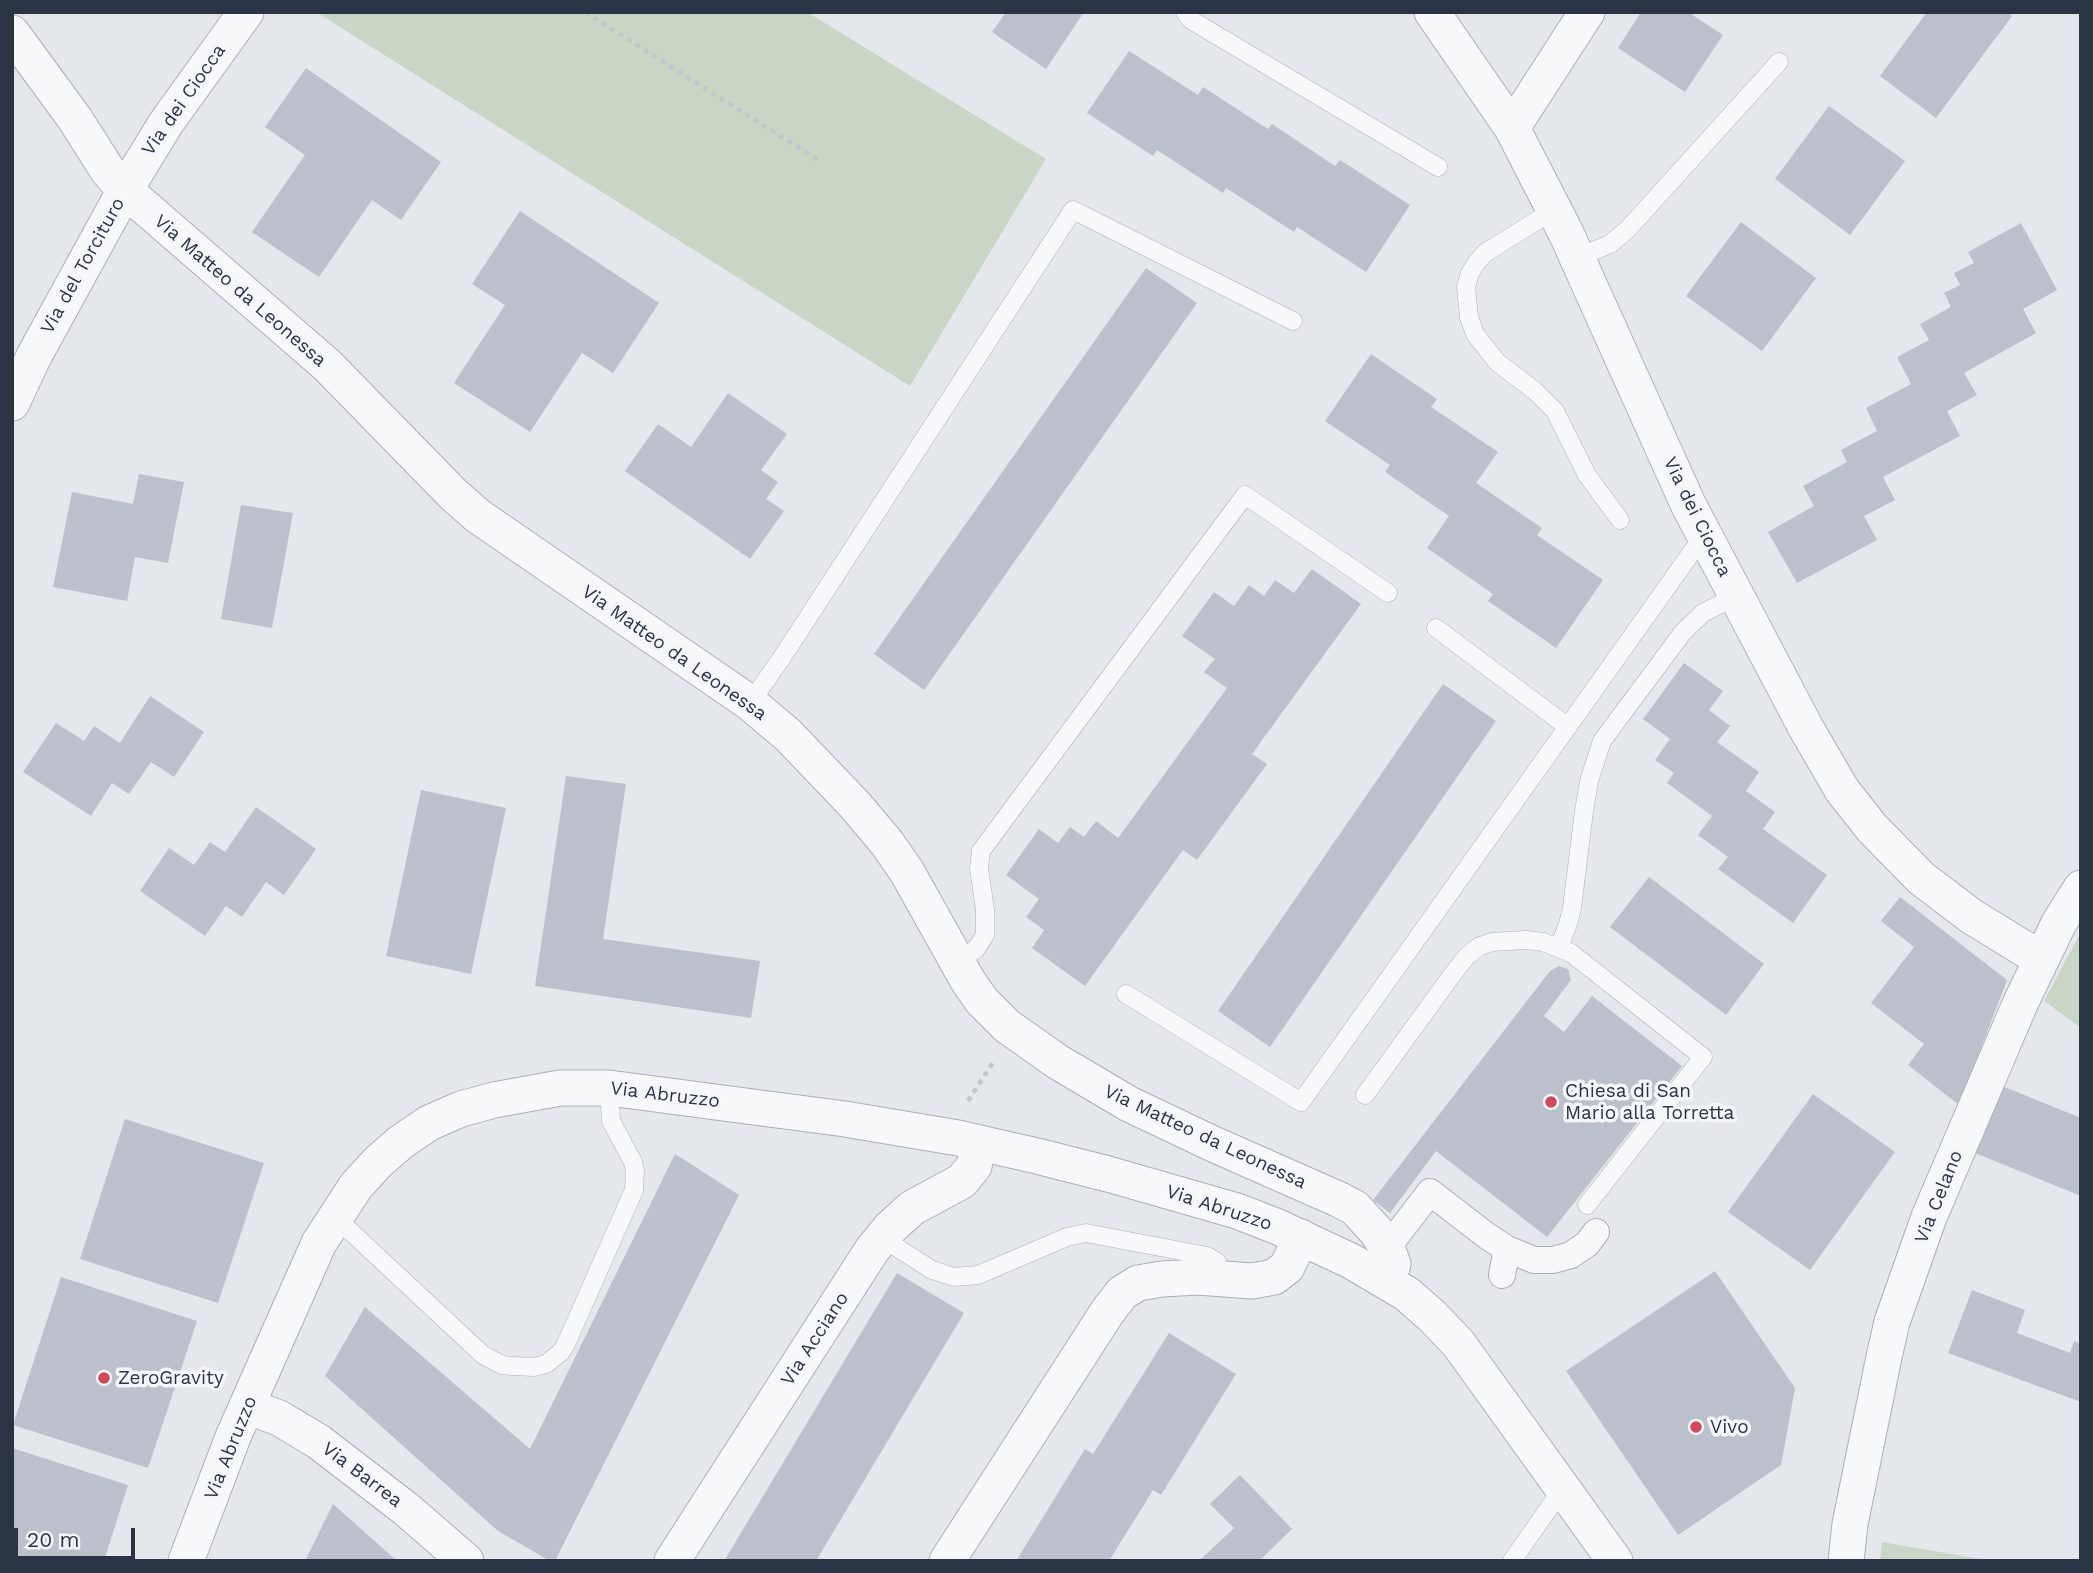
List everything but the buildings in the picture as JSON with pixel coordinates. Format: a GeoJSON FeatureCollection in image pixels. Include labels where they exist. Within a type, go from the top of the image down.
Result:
{"type":"FeatureCollection","features":[{"type":"Feature","properties":{"kind":"street","name":"Via dei Ciocca"},"geometry":{"type":"LineString","coordinates":[[125,190],[166,124],[246,12]]}},
{"type":"Feature","properties":{"kind":"street","name":"Via dei Ciocca"},"geometry":{"type":"LineString","coordinates":[[1432,12],[1512,128],[1577,258],[1704,535],[1842,790],[1872,828],[1921,878],[1945,898],[2041,959]]}},
{"type":"Feature","properties":{"kind":"street"},"geometry":{"type":"LineString","coordinates":[[1512,128],[1587,12]]}},
{"type":"Feature","properties":{"kind":"street","name":"Via del Torcituro"},"geometry":{"type":"LineString","coordinates":[[12,33],[75,119],[108,171],[125,190],[34,356],[12,402]]}},
{"type":"Feature","properties":{"kind":"street","name":"Via Matteo da Leonessa"},"geometry":{"type":"LineString","coordinates":[[125,190],[327,365],[453,494],[478,516],[750,703],[797,745],[855,805],[887,843],[907,872],[982,1001],[1014,1032],[1129,1104],[1340,1200],[1365,1217],[1387,1265],[1421,1306],[1458,1343],[1615,1561]]}},
{"type":"Feature","properties":{"kind":"street","name":"Via Celano"},"geometry":{"type":"LineString","coordinates":[[1846,1561],[1850,1524],[1896,1309],[1929,1217],[2041,959],[2081,888]]}},
{"type":"Feature","properties":{"kind":"street","name":"Via Abruzzo"},"geometry":{"type":"LineString","coordinates":[[186,1561],[247,1406],[319,1242],[356,1186],[378,1162],[429,1123],[461,1109],[560,1088],[609,1088],[845,1119],[969,1141],[1108,1174],[1258,1219],[1351,1261],[1387,1265]]}},
{"type":"Feature","properties":{"kind":"street","name":"Via Acciano"},"geometry":{"type":"LineString","coordinates":[[672,1561],[882,1238],[912,1208],[962,1181],[974,1166],[969,1141]]}},
{"type":"Feature","properties":{"kind":"street"},"geometry":{"type":"LineString","coordinates":[[1387,1265],[1430,1192],[1507,1249],[1534,1260],[1553,1260],[1577,1252],[1596,1232]]}},
{"type":"Feature","properties":{"kind":"street"},"geometry":{"type":"LineString","coordinates":[[947,1561],[1122,1293],[1138,1283],[1162,1279],[1252,1281],[1274,1278],[1287,1267],[1301,1237]]}},
{"type":"Feature","properties":{"kind":"street"},"geometry":{"type":"LineString","coordinates":[[1502,1275],[1507,1249]]}},
{"type":"Feature","properties":{"kind":"street","name":"Via Barrea"},"geometry":{"type":"LineString","coordinates":[[247,1406],[278,1418],[319,1442],[406,1509],[466,1561]]}},
{"type":"Feature","properties":{"kind":"street","name":"Via Celano"},"geometry":{"type":"LineString","coordinates":[[1836,1561],[1850,1524]]}},
{"type":"Feature","properties":{"kind":"lane"},"geometry":{"type":"LineString","coordinates":[[1185,12],[1191,20],[1438,167]]}},
{"type":"Feature","properties":{"kind":"lane"},"geometry":{"type":"LineString","coordinates":[[1577,258],[1610,244],[1627,230],[1779,62]]}},
{"type":"Feature","properties":{"kind":"lane"},"geometry":{"type":"LineString","coordinates":[[750,703],[1073,210],[1293,321]]}},
{"type":"Feature","properties":{"kind":"lane"},"geometry":{"type":"LineString","coordinates":[[1554,210],[1485,253],[1477,262],[1466,287],[1469,317],[1475,334],[1497,362],[1535,391],[1555,411],[1587,475],[1620,520]]}},
{"type":"Feature","properties":{"kind":"lane"},"geometry":{"type":"LineString","coordinates":[[957,962],[976,950],[985,935],[985,910],[979,868],[981,851],[1245,495],[1388,593]]}},
{"type":"Feature","properties":{"kind":"lane"},"geometry":{"type":"LineString","coordinates":[[1126,993],[1301,1102],[1704,535]]}},
{"type":"Feature","properties":{"kind":"lane"},"geometry":{"type":"LineString","coordinates":[[1559,947],[1572,908],[1586,801],[1602,741],[1684,632],[1703,613],[1736,596]]}},
{"type":"Feature","properties":{"kind":"lane"},"geometry":{"type":"LineString","coordinates":[[1436,628],[1568,727]]}},
{"type":"Feature","properties":{"kind":"lane"},"geometry":{"type":"LineString","coordinates":[[1365,1095],[1452,975],[1478,947],[1509,940],[1535,941],[1559,947],[1584,962],[1703,1057],[1587,1205]]}},
{"type":"Feature","properties":{"kind":"lane"},"geometry":{"type":"LineString","coordinates":[[335,1217],[483,1354],[502,1365],[534,1367],[546,1364],[561,1352],[566,1344],[634,1190],[633,1163],[611,1121],[609,1088]]}},
{"type":"Feature","properties":{"kind":"lane"},"geometry":{"type":"LineString","coordinates":[[882,1238],[932,1270],[954,1278],[978,1275],[1067,1237],[1086,1233],[1207,1256],[1216,1262],[1218,1279]]}},
{"type":"Feature","properties":{"kind":"lane"},"geometry":{"type":"LineString","coordinates":[[1512,1561],[1563,1488]]}},
{"type":"Feature","properties":{"kind":"path"},"geometry":{"type":"LineString","coordinates":[[584,12],[818,160]]}},
{"type":"Feature","properties":{"kind":"path"},"geometry":{"type":"LineString","coordinates":[[969,1141],[964,1107],[1014,1032]]}},
{"type":"Feature","properties":{"kind":"green space"},"geometry":{"type":"Polygon","coordinates":[[[316,12],[807,12],[1046,159],[910,386],[316,12]]]}},
{"type":"Feature","properties":{"kind":"green space"},"geometry":{"type":"Polygon","coordinates":[[[2081,932],[2081,1028],[2044,1001],[2081,932]]]}},
{"type":"Feature","properties":{"kind":"green space"},"geometry":{"type":"Polygon","coordinates":[[[1882,1542],[1992,1561],[1880,1561],[1882,1542]]]}},
{"type":"Feature","properties":{"kind":"place","name":"Chiesa di San Mario alla Torretta"},"geometry":{"type":"Point","coordinates":[1551,1102]}},
{"type":"Feature","properties":{"kind":"place","name":"ZeroGravity"},"geometry":{"type":"Point","coordinates":[104,1378]}},
{"type":"Feature","properties":{"kind":"place","name":"Vivo"},"geometry":{"type":"Point","coordinates":[1696,1427]}}]}
